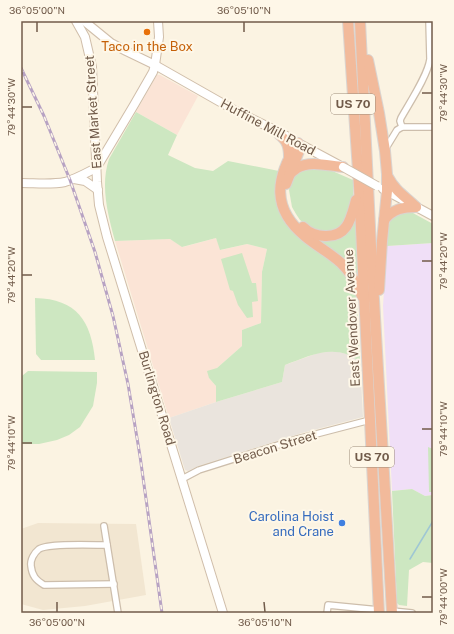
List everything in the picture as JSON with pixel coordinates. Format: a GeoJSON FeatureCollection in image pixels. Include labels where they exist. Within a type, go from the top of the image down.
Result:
{"type":"FeatureCollection","features":[{"type":"Feature","properties":{"kind":"highway","name":"East Wendover Avenue"},"geometry":{"type":"LineString","coordinates":[[348,21],[359,186],[379,611]]}},
{"type":"Feature","properties":{"kind":"highway","name":"East Wendover Avenue"},"geometry":{"type":"LineString","coordinates":[[360,21],[376,340],[392,612]]}},
{"type":"Feature","properties":{"kind":"highway"},"geometry":{"type":"LineString","coordinates":[[360,21],[379,113],[387,176],[376,340]]}},
{"type":"Feature","properties":{"kind":"highway"},"geometry":{"type":"LineString","coordinates":[[274,130],[288,143],[289,157]]}},
{"type":"Feature","properties":{"kind":"highway"},"geometry":{"type":"LineString","coordinates":[[300,144],[285,186],[285,193],[289,208],[294,217],[306,229],[320,236],[333,236],[341,232],[351,220],[359,186]]}},
{"type":"Feature","properties":{"kind":"highway"},"geometry":{"type":"LineString","coordinates":[[300,144],[289,157],[282,174],[280,191],[285,214],[295,228],[340,262],[349,272],[358,286],[364,302]]}},
{"type":"Feature","properties":{"kind":"highway"},"geometry":{"type":"LineString","coordinates":[[289,174],[296,168],[305,165],[315,164],[343,168]]}},
{"type":"Feature","properties":{"kind":"highway"},"geometry":{"type":"LineString","coordinates":[[387,176],[398,192],[416,207]]}},
{"type":"Feature","properties":{"kind":"highway"},"geometry":{"type":"LineString","coordinates":[[384,220],[388,215],[398,209],[416,207]]}},
{"type":"Feature","properties":{"kind":"main road","name":"East Market Street"},"geometry":{"type":"LineString","coordinates":[[76,21],[84,34],[92,67],[97,186]]}},
{"type":"Feature","properties":{"kind":"main road","name":"Huffine Mill Road"},"geometry":{"type":"LineString","coordinates":[[84,21],[111,43],[155,65],[236,111],[433,216]]}},
{"type":"Feature","properties":{"kind":"main road"},"geometry":{"type":"LineString","coordinates":[[21,183],[50,184],[65,182],[96,168],[153,72],[159,38],[158,21]]}},
{"type":"Feature","properties":{"kind":"main road"},"geometry":{"type":"LineString","coordinates":[[84,34],[88,30],[96,31]]}},
{"type":"Feature","properties":{"kind":"main road"},"geometry":{"type":"LineString","coordinates":[[84,34],[104,37]]}},
{"type":"Feature","properties":{"kind":"main road"},"geometry":{"type":"LineString","coordinates":[[74,178],[97,186]]}},
{"type":"Feature","properties":{"kind":"main road","name":"Burlington Road"},"geometry":{"type":"LineString","coordinates":[[97,186],[99,205],[106,237],[223,613]]}},
{"type":"Feature","properties":{"kind":"street"},"geometry":{"type":"LineString","coordinates":[[402,127],[400,122],[401,118],[432,58],[429,21]]}},
{"type":"Feature","properties":{"kind":"street"},"geometry":{"type":"LineString","coordinates":[[385,151],[391,139],[402,127],[433,127]]}},
{"type":"Feature","properties":{"kind":"street","name":"Beacon Street"},"geometry":{"type":"LineString","coordinates":[[182,479],[199,470],[297,439],[370,420]]}},
{"type":"Feature","properties":{"kind":"street"},"geometry":{"type":"LineString","coordinates":[[104,526],[118,613]]}},
{"type":"Feature","properties":{"kind":"street"},"geometry":{"type":"LineString","coordinates":[[107,545],[48,546],[38,550],[34,554],[31,563],[32,573],[36,580],[44,585],[114,584]]}},
{"type":"Feature","properties":{"kind":"street"},"geometry":{"type":"LineString","coordinates":[[326,613],[328,605],[379,611]]}},
{"type":"Feature","properties":{"kind":"street"},"geometry":{"type":"LineString","coordinates":[[392,612],[412,613]]}},
{"type":"Feature","properties":{"kind":"shaded area"},"geometry":{"type":"Polygon","coordinates":[[[157,75],[160,75],[198,96],[177,135],[136,112],[157,75]]]}},
{"type":"Feature","properties":{"kind":"shaded area"},"geometry":{"type":"Polygon","coordinates":[[[216,238],[221,250],[247,244],[267,249],[262,272],[261,323],[242,330],[242,346],[217,368],[209,378],[216,386],[216,402],[169,418],[115,241],[170,239],[183,247],[216,238]]]}},
{"type":"Feature","properties":{"kind":"shaded area"},"geometry":{"type":"Polygon","coordinates":[[[433,243],[433,495],[425,496],[412,489],[392,491],[383,306],[387,246],[433,243]]]}},
{"type":"Feature","properties":{"kind":"shaded area"},"geometry":{"type":"Polygon","coordinates":[[[335,351],[347,354],[360,361],[363,417],[302,433],[198,466],[188,471],[185,470],[169,418],[282,382],[285,365],[318,353],[335,351]]]}},
{"type":"Feature","properties":{"kind":"shaded area"},"geometry":{"type":"Polygon","coordinates":[[[38,523],[136,524],[146,595],[85,606],[43,610],[21,604],[21,529],[38,523]]]}},
{"type":"Feature","properties":{"kind":"green space"},"geometry":{"type":"Polygon","coordinates":[[[136,112],[177,135],[168,155],[195,168],[213,171],[228,161],[279,171],[281,212],[342,269],[355,289],[360,361],[338,352],[315,354],[285,365],[282,382],[216,402],[216,386],[209,378],[207,371],[217,368],[242,346],[242,330],[261,323],[262,272],[267,249],[247,244],[220,250],[216,238],[182,247],[170,239],[115,241],[106,200],[106,169],[109,159],[136,112]]]}},
{"type":"Feature","properties":{"kind":"green space"},"geometry":{"type":"Polygon","coordinates":[[[306,167],[330,170],[353,180],[353,197],[350,210],[342,227],[326,234],[306,225],[296,214],[292,207],[289,190],[292,177],[306,167]]]}},
{"type":"Feature","properties":{"kind":"green space"},"geometry":{"type":"Polygon","coordinates":[[[409,212],[433,224],[433,243],[387,246],[388,229],[393,217],[397,214],[409,212]]]}},
{"type":"Feature","properties":{"kind":"green space"},"geometry":{"type":"Polygon","coordinates":[[[355,222],[358,241],[360,282],[312,236],[320,239],[355,222]]]}},
{"type":"Feature","properties":{"kind":"green space"},"geometry":{"type":"Polygon","coordinates":[[[242,253],[252,283],[256,283],[258,301],[252,302],[253,317],[247,318],[238,305],[233,291],[230,290],[221,259],[242,253]]]}},
{"type":"Feature","properties":{"kind":"green space"},"geometry":{"type":"Polygon","coordinates":[[[35,298],[49,299],[62,303],[79,315],[90,334],[95,360],[41,360],[36,354],[35,298]]]}},
{"type":"Feature","properties":{"kind":"green space"},"geometry":{"type":"Polygon","coordinates":[[[28,371],[97,372],[97,383],[93,406],[80,427],[69,435],[57,440],[39,444],[22,444],[22,376],[28,371]]]}},
{"type":"Feature","properties":{"kind":"green space"},"geometry":{"type":"Polygon","coordinates":[[[428,447],[433,449],[433,492],[429,492],[428,447]]]}},
{"type":"Feature","properties":{"kind":"green space"},"geometry":{"type":"Polygon","coordinates":[[[412,489],[425,496],[433,495],[433,563],[423,562],[409,570],[407,606],[399,605],[397,603],[392,491],[412,489]]]}},
{"type":"Feature","properties":{"kind":"waterway"},"geometry":{"type":"LineString","coordinates":[[410,559],[433,521]]}},
{"type":"Feature","properties":{"kind":"railway"},"geometry":{"type":"LineString","coordinates":[[21,68],[44,116],[70,180],[95,252],[113,316],[128,384],[140,456],[162,613]]}},
{"type":"Feature","properties":{"kind":"place","name":"Taco in the Box"},"geometry":{"type":"Point","coordinates":[147,32]}},
{"type":"Feature","properties":{"kind":"place","name":"Carolina Hoist and Crane"},"geometry":{"type":"Point","coordinates":[342,523]}}]}
